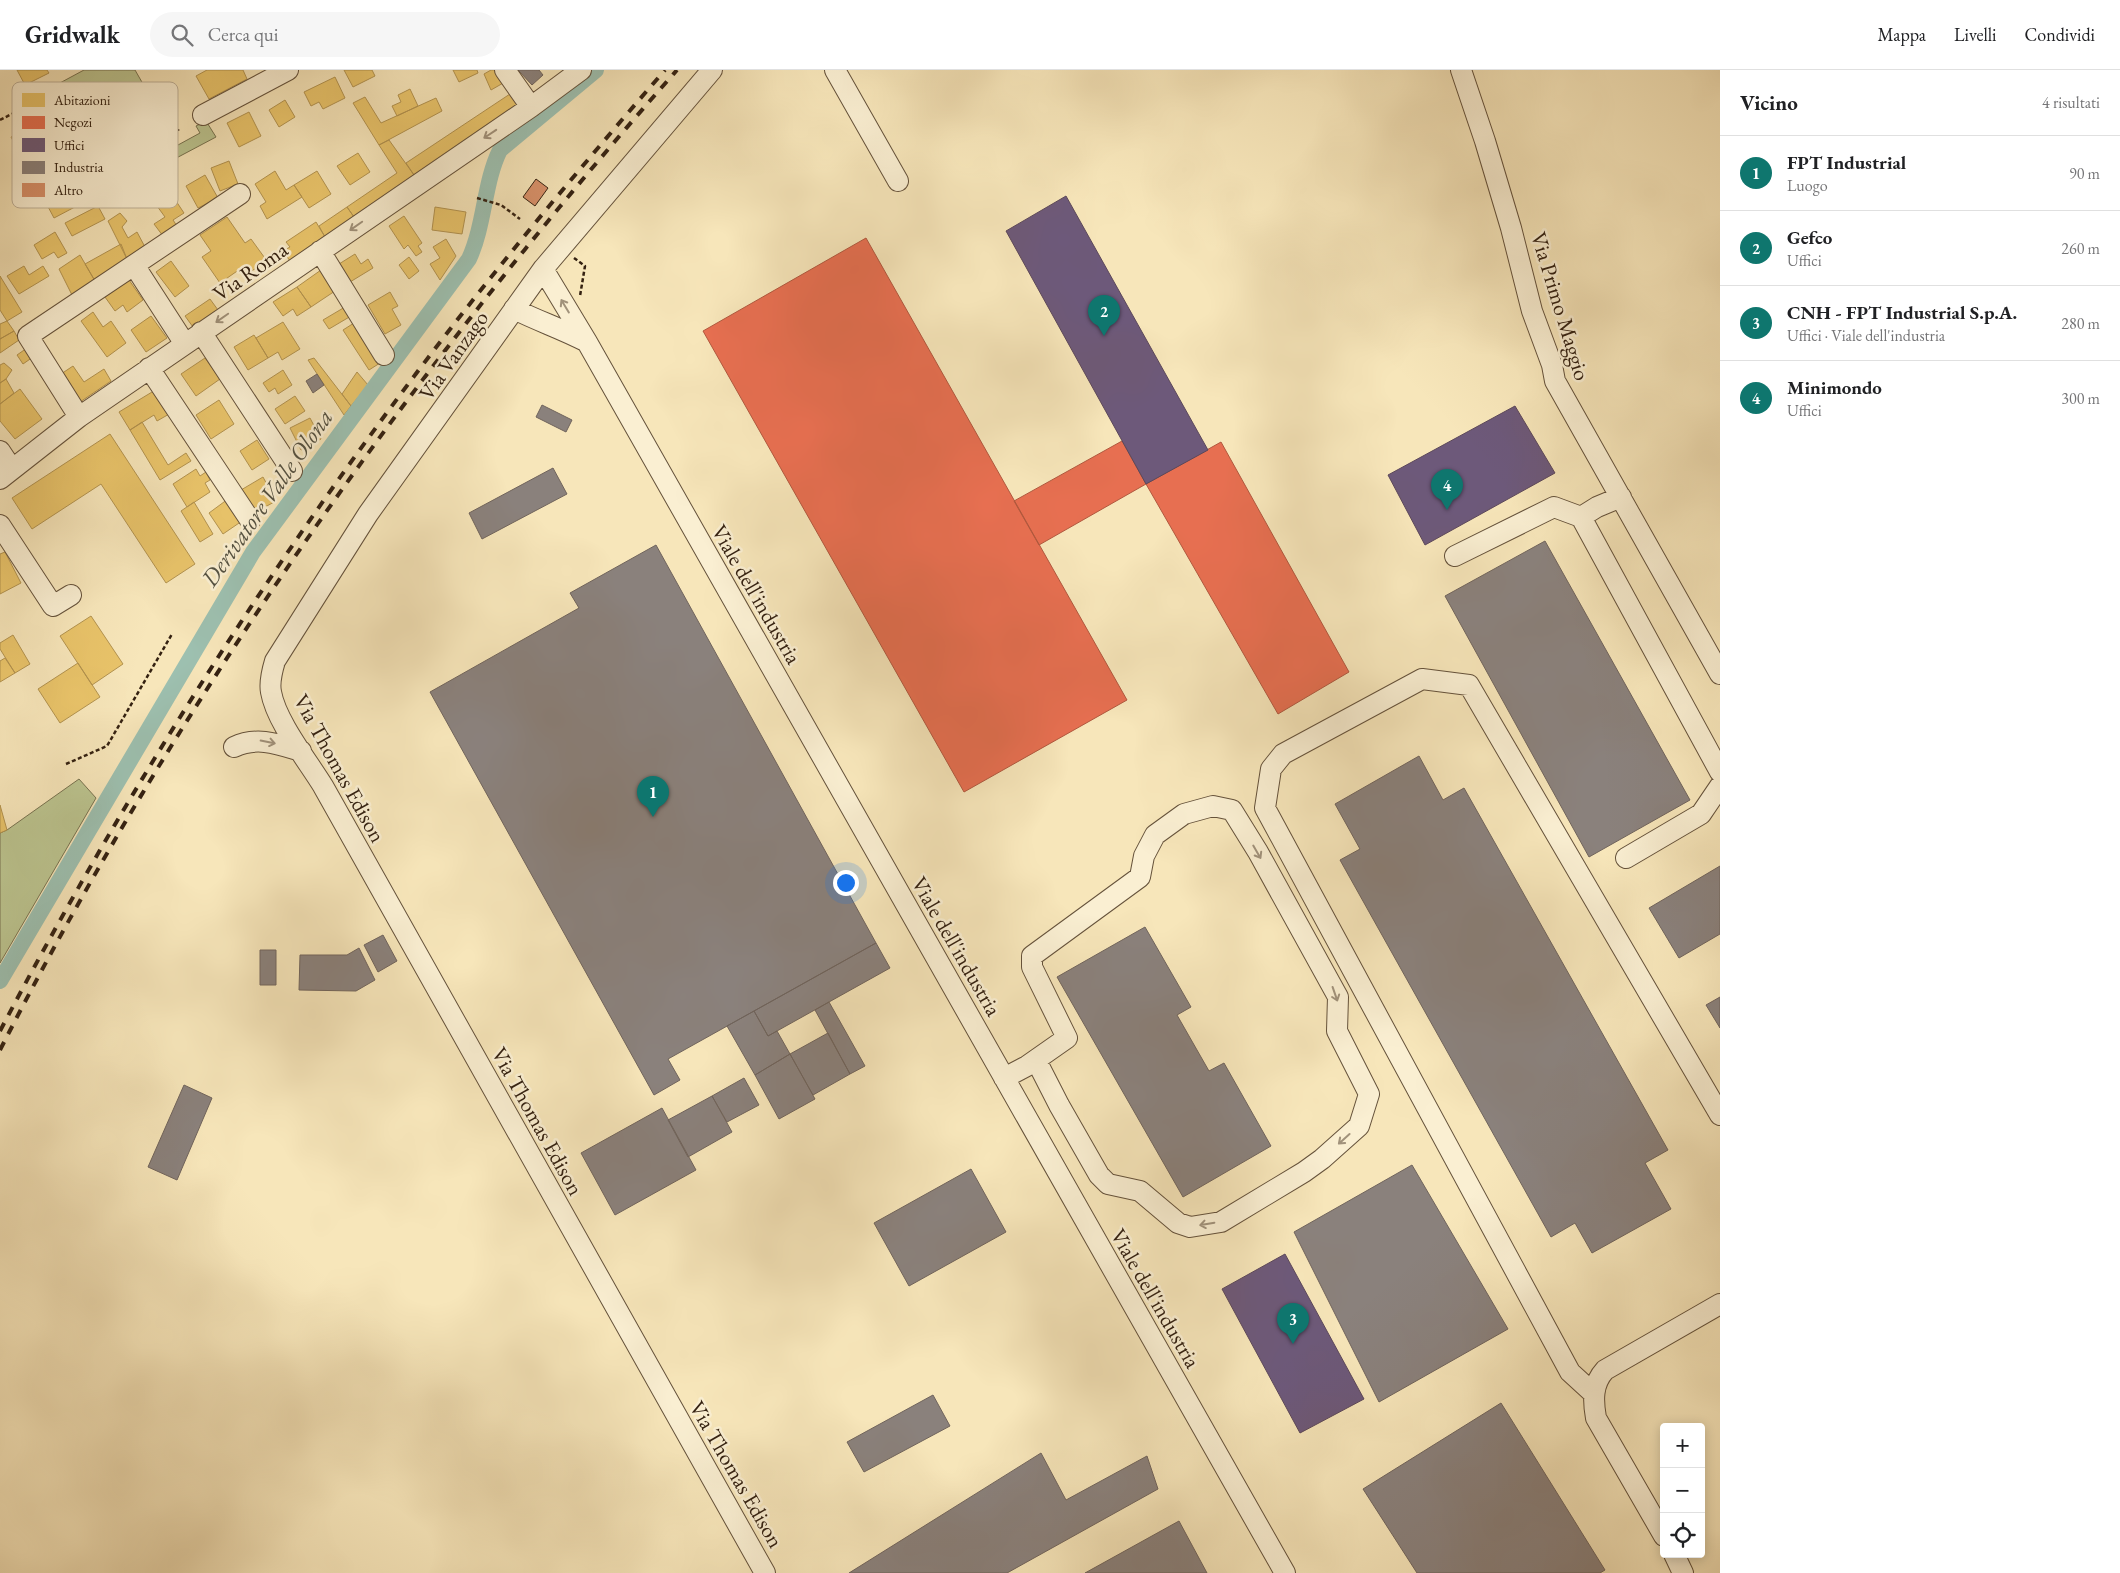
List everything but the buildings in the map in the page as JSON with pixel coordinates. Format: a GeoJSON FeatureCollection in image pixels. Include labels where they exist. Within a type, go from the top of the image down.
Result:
{"type":"FeatureCollection","features":[{"type":"Feature","properties":{"kind":"street"},"geometry":{"type":"LineString","coordinates":[[202,115],[288,70]]}},
{"type":"Feature","properties":{"kind":"street"},"geometry":{"type":"LineString","coordinates":[[505,70],[531,107]]}},
{"type":"Feature","properties":{"kind":"street","name":"Via Roma"},"geometry":{"type":"LineString","coordinates":[[6,474],[79,417],[531,107],[580,70]]}},
{"type":"Feature","properties":{"kind":"street","name":"Via Vanzago"},"geometry":{"type":"LineString","coordinates":[[271,692],[271,676],[275,661],[285,642],[368,514],[543,269],[712,70]]}},
{"type":"Feature","properties":{"kind":"street"},"geometry":{"type":"LineString","coordinates":[[684,101],[728,70]]}},
{"type":"Feature","properties":{"kind":"street"},"geometry":{"type":"LineString","coordinates":[[836,70],[898,181]]}},
{"type":"Feature","properties":{"kind":"street","name":"Via Primo Maggio"},"geometry":{"type":"LineString","coordinates":[[1461,70],[1501,193],[1532,311],[1552,365],[1555,381],[1720,674]]}},
{"type":"Feature","properties":{"kind":"street"},"geometry":{"type":"LineString","coordinates":[[79,417],[28,336],[240,194]]}},
{"type":"Feature","properties":{"kind":"street"},"geometry":{"type":"LineString","coordinates":[[320,251],[384,355]]}},
{"type":"Feature","properties":{"kind":"street"},"geometry":{"type":"LineString","coordinates":[[134,266],[185,344]]}},
{"type":"Feature","properties":{"kind":"street","name":"Viale dell'industria"},"geometry":{"type":"LineString","coordinates":[[543,269],[587,342],[1285,1573]]}},
{"type":"Feature","properties":{"kind":"street"},"geometry":{"type":"LineString","coordinates":[[514,309],[562,328],[587,342]]}},
{"type":"Feature","properties":{"kind":"street"},"geometry":{"type":"LineString","coordinates":[[202,332],[292,471]]}},
{"type":"Feature","properties":{"kind":"street"},"geometry":{"type":"LineString","coordinates":[[150,368],[250,520]]}},
{"type":"Feature","properties":{"kind":"street"},"geometry":{"type":"LineString","coordinates":[[0,451],[6,474]]}},
{"type":"Feature","properties":{"kind":"street"},"geometry":{"type":"LineString","coordinates":[[1581,517],[1597,507],[1620,497]]}},
{"type":"Feature","properties":{"kind":"street"},"geometry":{"type":"LineString","coordinates":[[1456,556],[1554,507],[1581,517],[1720,772]]}},
{"type":"Feature","properties":{"kind":"street"},"geometry":{"type":"LineString","coordinates":[[0,525],[54,606],[71,595]]}},
{"type":"Feature","properties":{"kind":"street"},"geometry":{"type":"LineString","coordinates":[[1594,1394],[1570,1372],[1265,808],[1271,769],[1283,754],[1422,679],[1469,685],[1720,1115]]}},
{"type":"Feature","properties":{"kind":"street","name":"Via Thomas Edison"},"geometry":{"type":"LineString","coordinates":[[271,692],[281,718],[323,786],[766,1573]]}},
{"type":"Feature","properties":{"kind":"street"},"geometry":{"type":"LineString","coordinates":[[234,746],[245,742],[262,740],[301,751]]}},
{"type":"Feature","properties":{"kind":"street"},"geometry":{"type":"LineString","coordinates":[[1626,858],[1701,814],[1720,786]]}},
{"type":"Feature","properties":{"kind":"street"},"geometry":{"type":"LineString","coordinates":[[1004,1078],[1036,1060],[1067,1038],[1032,967],[1032,956],[1140,876],[1144,856],[1155,835],[1184,814],[1212,806],[1232,810],[1258,852],[1338,997],[1336,1031],[1369,1094],[1359,1126],[1322,1159],[1296,1177],[1221,1222],[1190,1227],[1178,1223],[1140,1191],[1108,1184],[1099,1175],[1036,1060]]}},
{"type":"Feature","properties":{"kind":"street"},"geometry":{"type":"LineString","coordinates":[[1660,1529],[1596,1418],[1594,1394],[1599,1376],[1605,1370],[1720,1304]]}},
{"type":"Feature","properties":{"kind":"street"},"geometry":{"type":"LineString","coordinates":[[1676,1558],[1683,1573]]}},
{"type":"Feature","properties":{"kind":"path"},"geometry":{"type":"LineString","coordinates":[[0,120],[12,114]]}},
{"type":"Feature","properties":{"kind":"path"},"geometry":{"type":"LineString","coordinates":[[477,198],[501,205],[520,219]]}},
{"type":"Feature","properties":{"kind":"path"},"geometry":{"type":"LineString","coordinates":[[572,257],[585,266],[581,294]]}},
{"type":"Feature","properties":{"kind":"path"},"geometry":{"type":"LineString","coordinates":[[66,764],[107,746],[172,634]]}},
{"type":"Feature","properties":{"kind":"green space"},"geometry":{"type":"Polygon","coordinates":[[[84,70],[135,70],[142,82],[62,82],[84,70]]]}},
{"type":"Feature","properties":{"kind":"green space"},"geometry":{"type":"Polygon","coordinates":[[[206,121],[216,137],[178,157],[178,145],[200,133],[196,126],[206,121]]]}},
{"type":"Feature","properties":{"kind":"green space"},"geometry":{"type":"Polygon","coordinates":[[[79,779],[96,798],[0,963],[0,833],[79,779]]]}},
{"type":"Feature","properties":{"kind":"waterway","name":"Derivatore Valle Olona"},"geometry":{"type":"LineString","coordinates":[[0,981],[253,552],[469,259],[478,232],[491,176],[500,150],[596,70]]}},
{"type":"Feature","properties":{"kind":"railway"},"geometry":{"type":"LineString","coordinates":[[0,1031],[46,945],[143,777],[194,694],[301,532],[357,453],[475,297],[569,182],[665,70]]}},
{"type":"Feature","properties":{"kind":"railway"},"geometry":{"type":"LineString","coordinates":[[0,1050],[70,918],[145,789],[224,662],[307,539],[395,417],[485,299],[580,183],[677,70]]}},
{"type":"Feature","properties":{"kind":"place","name":"Gefco"},"geometry":{"type":"Point","coordinates":[1104,336]}},
{"type":"Feature","properties":{"kind":"place","name":"Minimondo"},"geometry":{"type":"Point","coordinates":[1447,510]}},
{"type":"Feature","properties":{"kind":"place","name":"FPT Industrial"},"geometry":{"type":"Point","coordinates":[653,817]}},
{"type":"Feature","properties":{"kind":"place","name":"CNH - FPT Industrial S.p.A."},"geometry":{"type":"Point","coordinates":[1293,1344]}}]}
